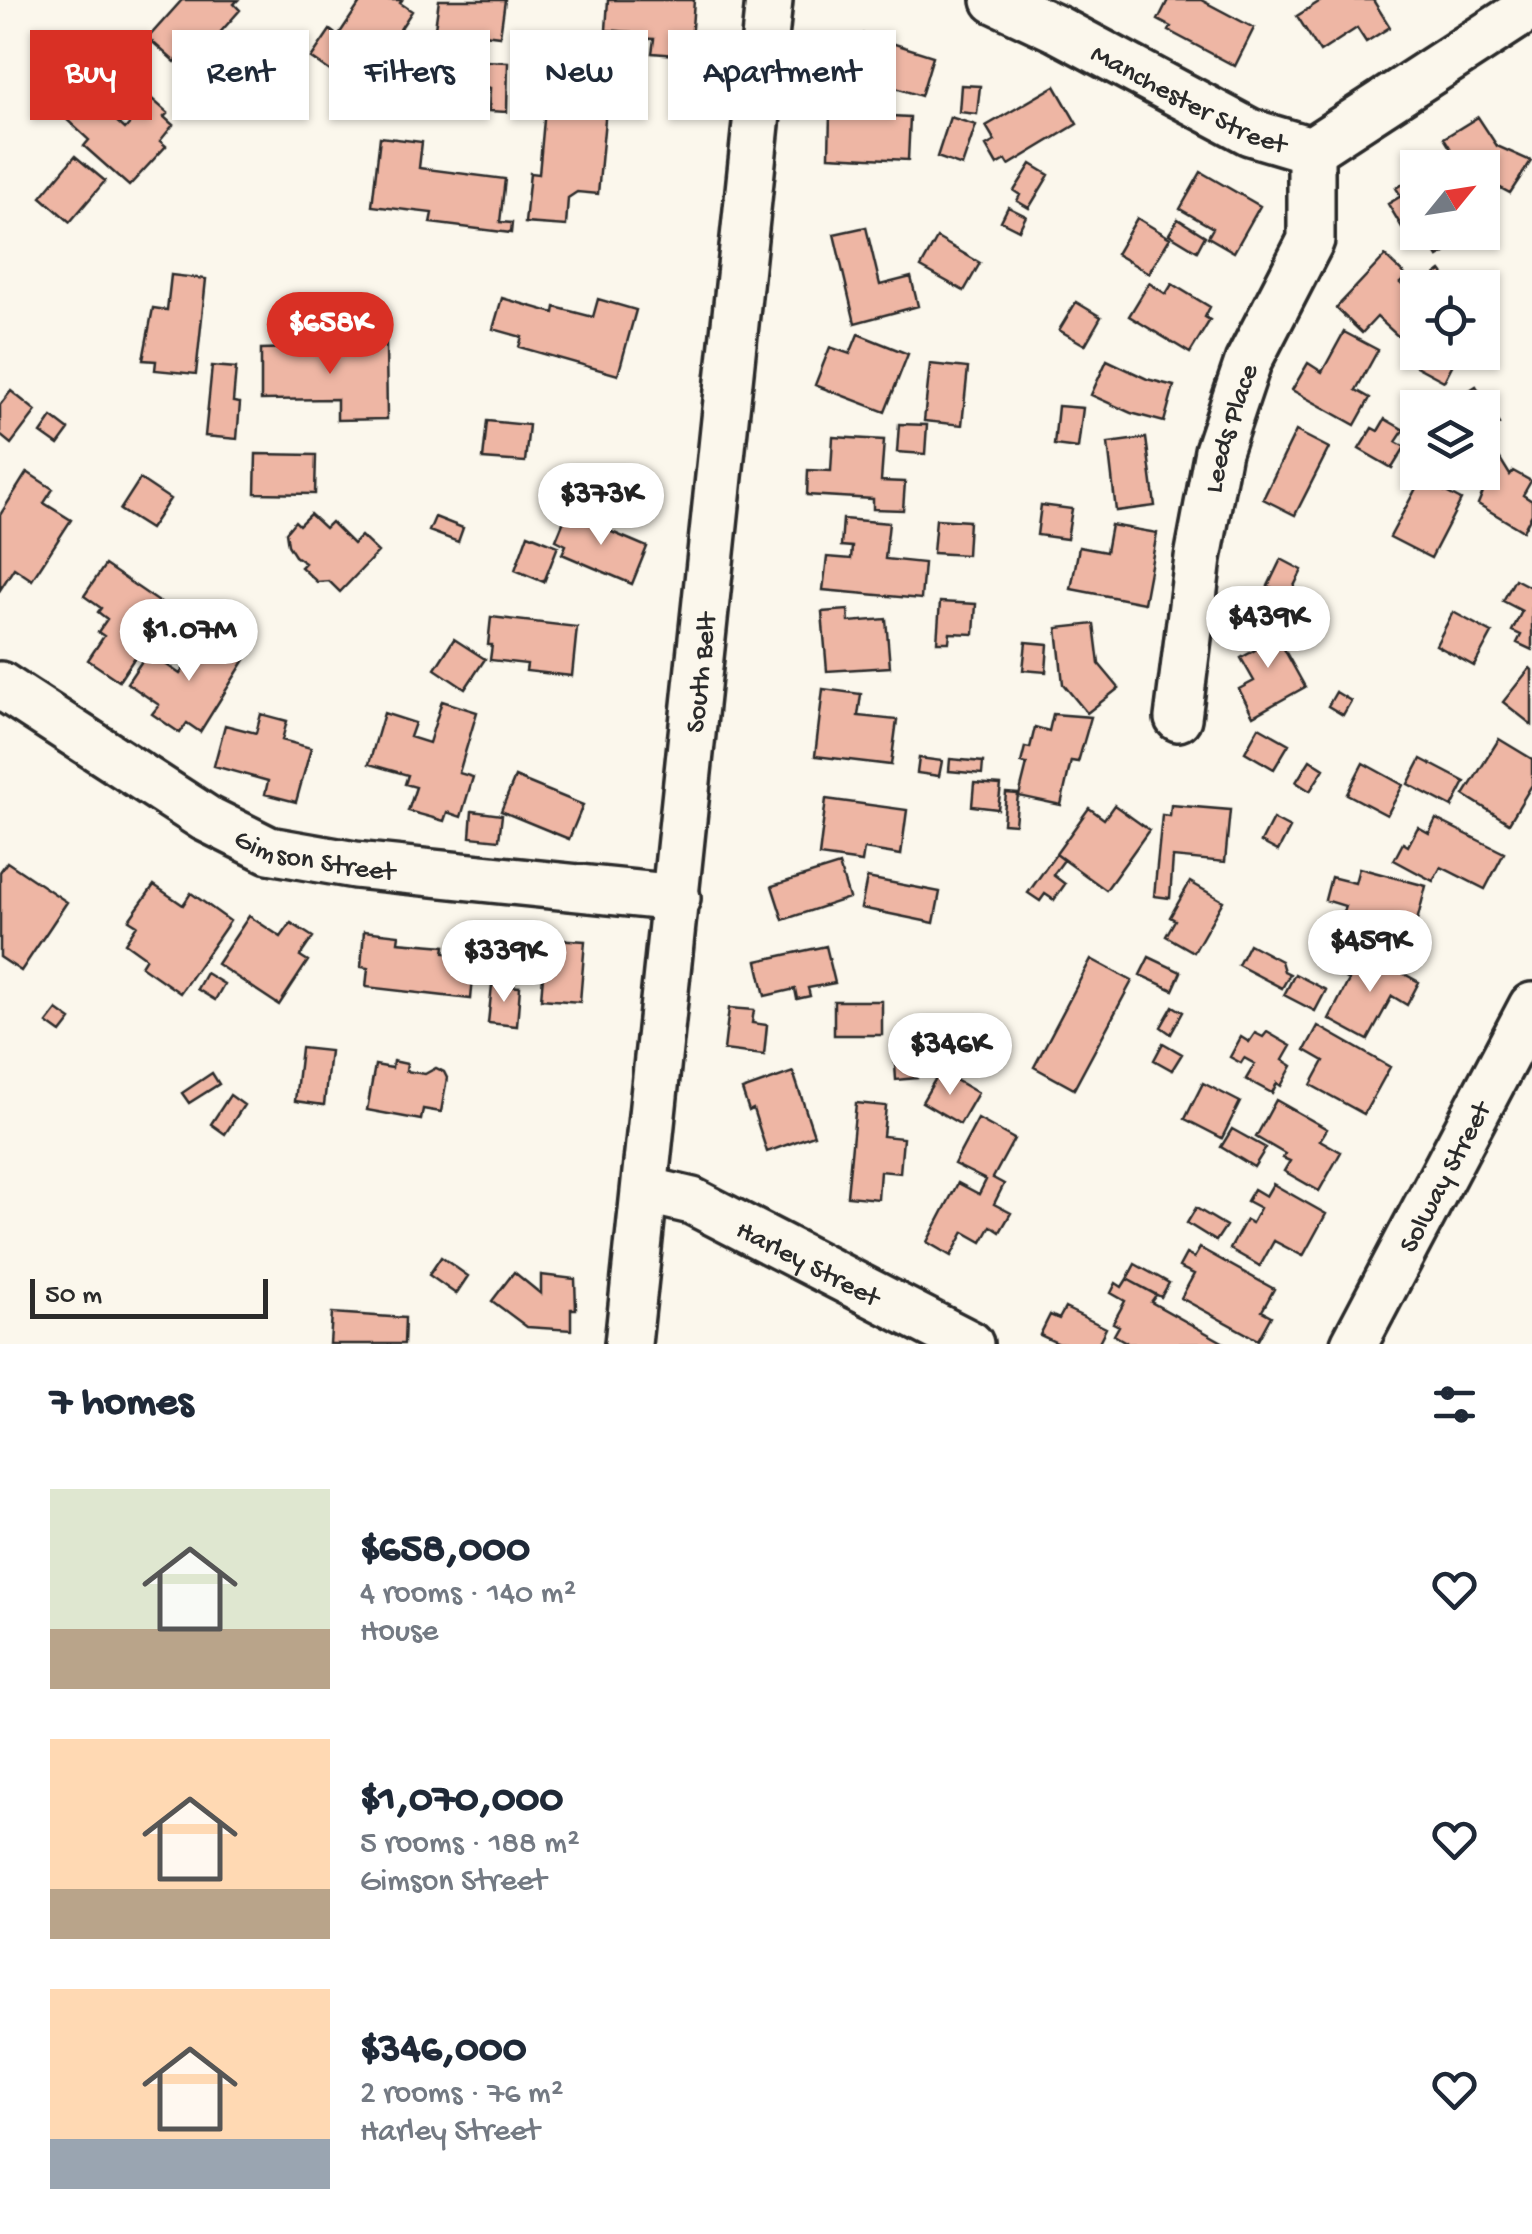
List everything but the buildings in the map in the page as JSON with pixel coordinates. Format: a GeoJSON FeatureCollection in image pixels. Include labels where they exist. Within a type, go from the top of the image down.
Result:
{"type":"FeatureCollection","features":[{"type":"Feature","properties":{"kind":"street","name":"South Belt"},"geometry":{"type":"LineString","coordinates":[[628,1344],[769,0]]}},
{"type":"Feature","properties":{"kind":"street","name":"Manchester Street"},"geometry":{"type":"LineString","coordinates":[[995,0],[1250,132],[1311,150],[1532,6]]}},
{"type":"Feature","properties":{"kind":"street","name":"Leeds Place"},"geometry":{"type":"LineString","coordinates":[[1178,718],[1198,558],[1218,451],[1248,362],[1311,240],[1311,150]]}},
{"type":"Feature","properties":{"kind":"street","name":"Gimson Street"},"geometry":{"type":"LineString","coordinates":[[0,685],[205,818],[270,850],[355,866],[677,898]]}},
{"type":"Feature","properties":{"kind":"street","name":"Solway Street"},"geometry":{"type":"LineString","coordinates":[[1354,1344],[1532,1006]]}},
{"type":"Feature","properties":{"kind":"street","name":"Harley Street"},"geometry":{"type":"LineString","coordinates":[[645,1190],[692,1201],[970,1344]]}}]}
